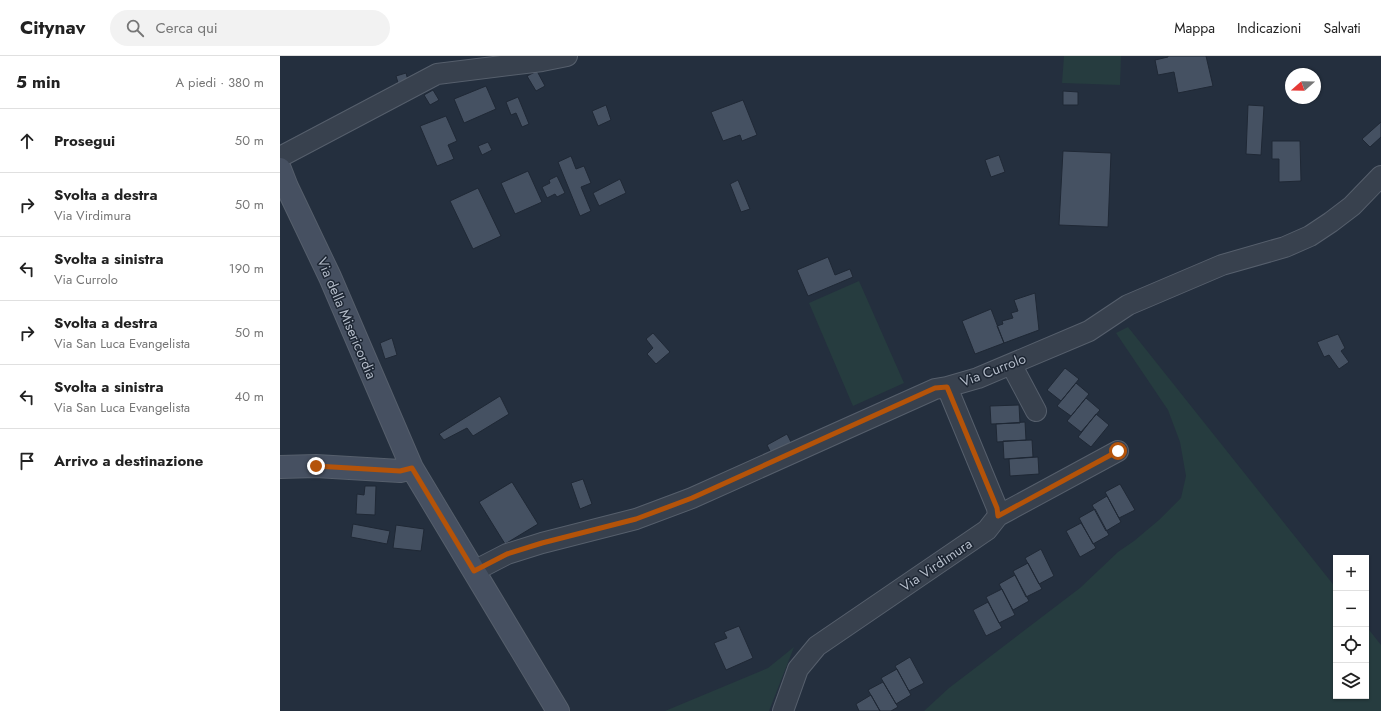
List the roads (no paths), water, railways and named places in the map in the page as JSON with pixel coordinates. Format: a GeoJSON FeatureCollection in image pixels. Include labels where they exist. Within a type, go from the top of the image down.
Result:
{"type":"FeatureCollection","features":[{"type":"Feature","properties":{"kind":"main road","name":"Via della Misericordia"},"geometry":{"type":"LineString","coordinates":[[280,169],[287,187],[330,277],[405,455],[558,711]]}},
{"type":"Feature","properties":{"kind":"main road"},"geometry":{"type":"LineString","coordinates":[[280,467],[322,466],[400,471],[412,468]]}},
{"type":"Feature","properties":{"kind":"street"},"geometry":{"type":"LineString","coordinates":[[280,157],[438,74],[542,61],[567,56]]}},
{"type":"Feature","properties":{"kind":"street","name":"Via Currolo"},"geometry":{"type":"LineString","coordinates":[[474,571],[507,554],[542,543],[636,519],[692,498],[935,388],[947,387],[978,378],[1089,331],[1128,305],[1222,265],[1285,247],[1310,236],[1331,222],[1352,206],[1381,176]]}},
{"type":"Feature","properties":{"kind":"street"},"geometry":{"type":"LineString","coordinates":[[1011,364],[1036,411]]}},
{"type":"Feature","properties":{"kind":"street"},"geometry":{"type":"LineString","coordinates":[[947,387],[997,508],[998,516],[1118,451]]}},
{"type":"Feature","properties":{"kind":"street","name":"Via Virdimura"},"geometry":{"type":"LineString","coordinates":[[782,711],[798,669],[818,646],[987,530],[998,516]]}}]}
